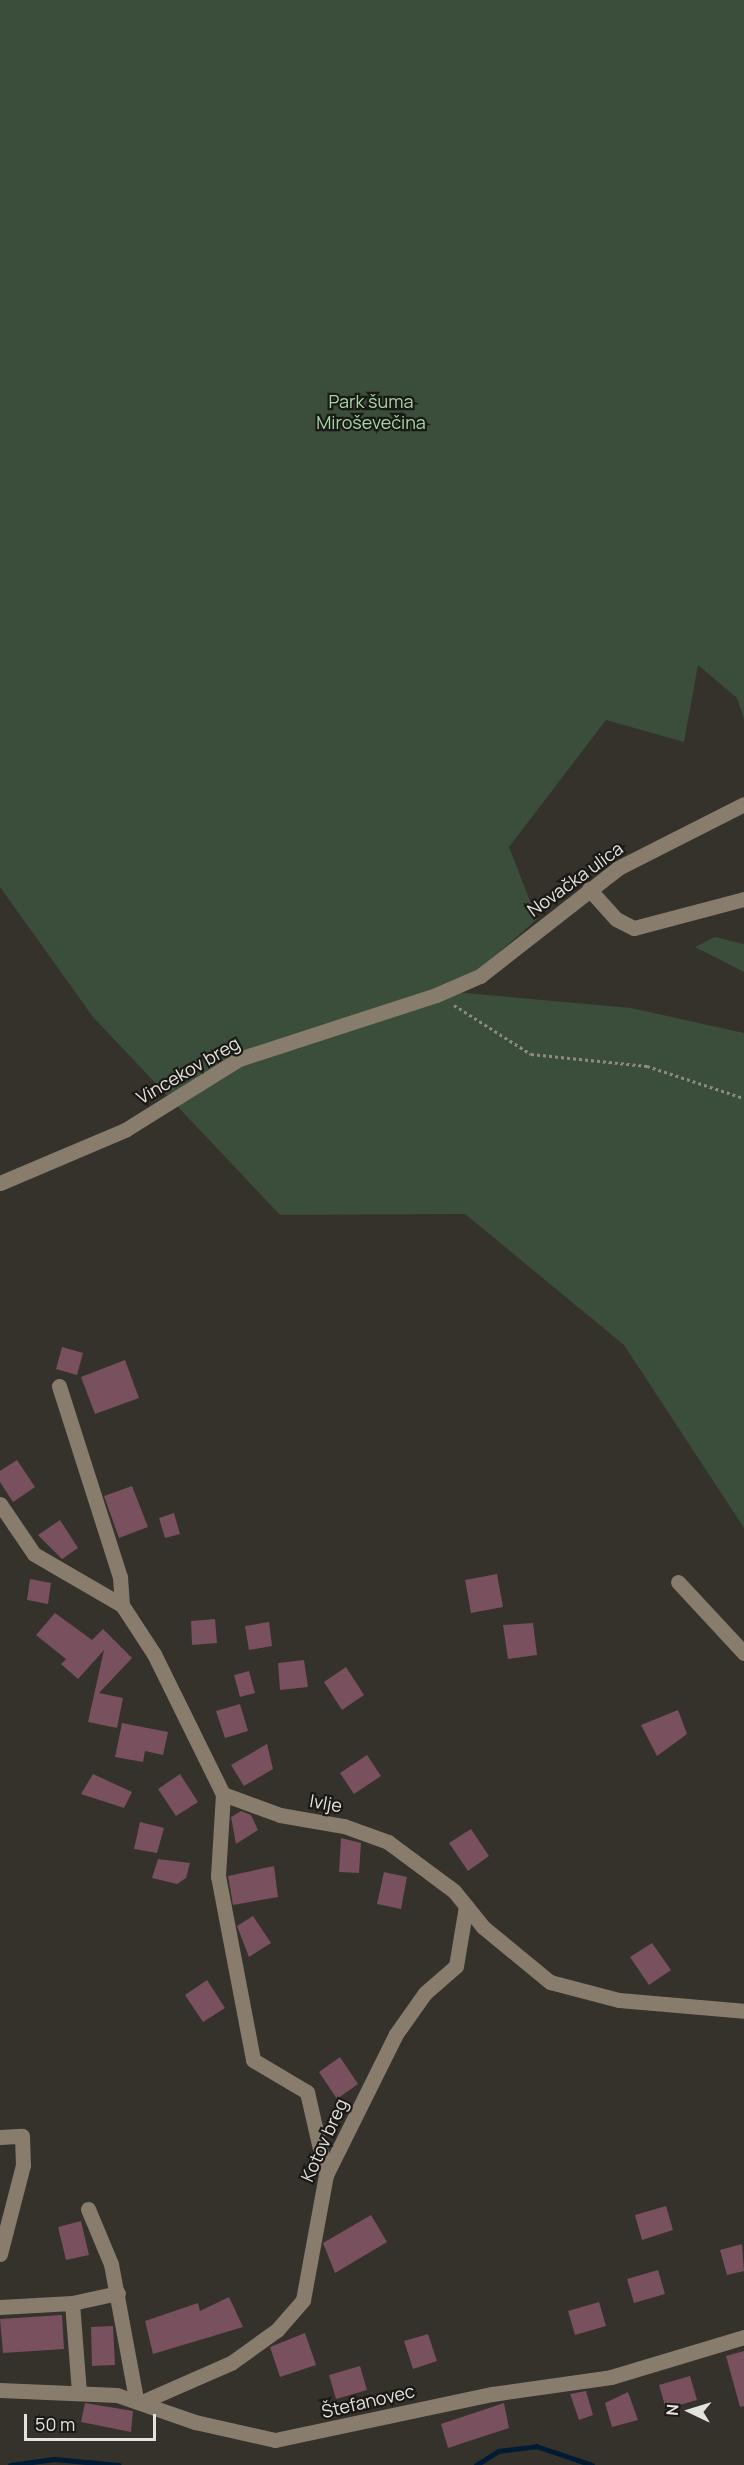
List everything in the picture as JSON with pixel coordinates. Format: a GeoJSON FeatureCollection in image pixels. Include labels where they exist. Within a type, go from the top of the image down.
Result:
{"type":"FeatureCollection","features":[{"type":"Feature","properties":{"kind":"street","name":"Novačka ulica"},"geometry":{"type":"LineString","coordinates":[[436,995],[518,951],[545,920],[618,868],[744,804]]}},
{"type":"Feature","properties":{"kind":"street"},"geometry":{"type":"LineString","coordinates":[[589,889],[616,919],[634,928],[744,899]]}},
{"type":"Feature","properties":{"kind":"street","name":"Vincekov breg"},"geometry":{"type":"LineString","coordinates":[[0,1183],[125,1130],[239,1059],[436,995]]}},
{"type":"Feature","properties":{"kind":"street"},"geometry":{"type":"LineString","coordinates":[[59,1386],[120,1577],[122,1605]]}},
{"type":"Feature","properties":{"kind":"street"},"geometry":{"type":"LineString","coordinates":[[0,1504],[34,1554],[122,1605],[154,1654],[223,1794],[218,1876],[253,2060],[307,2092],[326,2175]]}},
{"type":"Feature","properties":{"kind":"street"},"geometry":{"type":"LineString","coordinates":[[678,1582],[744,1653]]}},
{"type":"Feature","properties":{"kind":"street","name":"Ivlje"},"geometry":{"type":"LineString","coordinates":[[223,1794],[279,1815],[344,1826],[388,1842],[466,1906],[550,1982],[619,2000],[744,2011]]}},
{"type":"Feature","properties":{"kind":"street","name":"Kotov breg"},"geometry":{"type":"LineString","coordinates":[[140,2400],[231,2363],[277,2330],[303,2300],[326,2175],[396,2034],[425,1993],[456,1966],[466,1906]]}},
{"type":"Feature","properties":{"kind":"street"},"geometry":{"type":"LineString","coordinates":[[0,2137],[22,2136],[22,2165],[0,2254]]}},
{"type":"Feature","properties":{"kind":"street"},"geometry":{"type":"LineString","coordinates":[[88,2210],[118,2293],[140,2400]]}},
{"type":"Feature","properties":{"kind":"street"},"geometry":{"type":"LineString","coordinates":[[0,2307],[72,2303],[118,2293]]}},
{"type":"Feature","properties":{"kind":"street"},"geometry":{"type":"LineString","coordinates":[[72,2303],[79,2392]]}},
{"type":"Feature","properties":{"kind":"street","name":"Štefanovec"},"geometry":{"type":"LineString","coordinates":[[0,2390],[79,2392],[140,2400],[195,2422],[275,2439],[492,2394],[611,2377],[744,2337]]}},
{"type":"Feature","properties":{"kind":"path"},"geometry":{"type":"LineString","coordinates":[[436,995],[531,1054],[647,1066],[744,1098]]}},
{"type":"Feature","properties":{"kind":"green space","name":"Park šuma Miroševečina"},"geometry":{"type":"Polygon","coordinates":[[[0,0],[744,0],[744,719],[737,698],[698,665],[684,742],[606,720],[509,847],[537,919],[454,992],[631,1008],[744,1033],[744,1528],[624,1345],[465,1214],[280,1215],[93,1017],[0,887],[0,0]]]}},
{"type":"Feature","properties":{"kind":"green space"},"geometry":{"type":"Polygon","coordinates":[[[715,937],[744,944],[744,972],[695,947],[715,937]]]}},
{"type":"Feature","properties":{"kind":"building"},"geometry":{"type":"Polygon","coordinates":[[[62,1347],[83,1353],[77,1375],[56,1369],[62,1347]]]}},
{"type":"Feature","properties":{"kind":"building"},"geometry":{"type":"Polygon","coordinates":[[[125,1360],[139,1398],[95,1414],[81,1377],[125,1360]]]}},
{"type":"Feature","properties":{"kind":"building"},"geometry":{"type":"Polygon","coordinates":[[[17,1460],[35,1487],[13,1502],[0,1482],[0,1471],[17,1460]]]}},
{"type":"Feature","properties":{"kind":"building"},"geometry":{"type":"Polygon","coordinates":[[[132,1486],[148,1527],[119,1538],[104,1496],[132,1486]]]}},
{"type":"Feature","properties":{"kind":"building"},"geometry":{"type":"Polygon","coordinates":[[[174,1513],[180,1534],[165,1538],[159,1518],[174,1513]]]}},
{"type":"Feature","properties":{"kind":"building"},"geometry":{"type":"Polygon","coordinates":[[[60,1520],[78,1548],[62,1559],[38,1535],[60,1520]]]}},
{"type":"Feature","properties":{"kind":"building"},"geometry":{"type":"Polygon","coordinates":[[[497,1574],[503,1607],[471,1613],[465,1580],[497,1574]]]}},
{"type":"Feature","properties":{"kind":"building"},"geometry":{"type":"Polygon","coordinates":[[[30,1579],[51,1583],[48,1604],[27,1600],[30,1579]]]}},
{"type":"Feature","properties":{"kind":"building"},"geometry":{"type":"Polygon","coordinates":[[[55,1613],[92,1640],[103,1629],[132,1658],[99,1693],[123,1698],[117,1728],[88,1722],[104,1650],[78,1679],[61,1664],[66,1659],[36,1635],[55,1613]]]}},
{"type":"Feature","properties":{"kind":"building"},"geometry":{"type":"Polygon","coordinates":[[[215,1619],[217,1643],[192,1645],[191,1621],[215,1619]]]}},
{"type":"Feature","properties":{"kind":"building"},"geometry":{"type":"Polygon","coordinates":[[[269,1622],[272,1646],[249,1650],[245,1626],[269,1622]]]}},
{"type":"Feature","properties":{"kind":"building"},"geometry":{"type":"Polygon","coordinates":[[[533,1623],[537,1655],[508,1659],[503,1625],[533,1623]]]}},
{"type":"Feature","properties":{"kind":"building"},"geometry":{"type":"Polygon","coordinates":[[[304,1660],[308,1687],[280,1690],[278,1663],[304,1660]]]}},
{"type":"Feature","properties":{"kind":"building"},"geometry":{"type":"Polygon","coordinates":[[[346,1667],[364,1695],[342,1710],[324,1682],[346,1667]]]}},
{"type":"Feature","properties":{"kind":"building"},"geometry":{"type":"Polygon","coordinates":[[[249,1671],[255,1693],[240,1697],[234,1675],[249,1671]]]}},
{"type":"Feature","properties":{"kind":"building"},"geometry":{"type":"Polygon","coordinates":[[[240,1704],[248,1731],[225,1738],[216,1711],[240,1704]]]}},
{"type":"Feature","properties":{"kind":"building"},"geometry":{"type":"Polygon","coordinates":[[[678,1710],[687,1734],[657,1756],[641,1725],[678,1710]]]}},
{"type":"Feature","properties":{"kind":"building"},"geometry":{"type":"Polygon","coordinates":[[[122,1723],[168,1732],[163,1755],[145,1751],[143,1762],[115,1757],[122,1723]]]}},
{"type":"Feature","properties":{"kind":"building"},"geometry":{"type":"Polygon","coordinates":[[[267,1744],[273,1769],[244,1786],[231,1765],[267,1744]]]}},
{"type":"Feature","properties":{"kind":"building"},"geometry":{"type":"Polygon","coordinates":[[[367,1755],[381,1776],[354,1794],[340,1773],[367,1755]]]}},
{"type":"Feature","properties":{"kind":"building"},"geometry":{"type":"Polygon","coordinates":[[[93,1774],[132,1792],[124,1808],[81,1794],[93,1774]]]}},
{"type":"Feature","properties":{"kind":"building"},"geometry":{"type":"Polygon","coordinates":[[[180,1774],[198,1802],[176,1816],[158,1789],[180,1774]]]}},
{"type":"Feature","properties":{"kind":"building"},"geometry":{"type":"Polygon","coordinates":[[[241,1811],[251,1815],[258,1830],[236,1844],[231,1817],[241,1811]]]}},
{"type":"Feature","properties":{"kind":"building"},"geometry":{"type":"Polygon","coordinates":[[[140,1822],[164,1828],[157,1853],[134,1849],[140,1822]]]}},
{"type":"Feature","properties":{"kind":"building"},"geometry":{"type":"Polygon","coordinates":[[[471,1829],[489,1856],[468,1871],[449,1843],[471,1829]]]}},
{"type":"Feature","properties":{"kind":"building"},"geometry":{"type":"Polygon","coordinates":[[[341,1838],[361,1843],[359,1873],[339,1872],[341,1838]]]}},
{"type":"Feature","properties":{"kind":"building"},"geometry":{"type":"Polygon","coordinates":[[[158,1859],[190,1863],[186,1878],[177,1884],[152,1878],[158,1859]]]}},
{"type":"Feature","properties":{"kind":"building"},"geometry":{"type":"Polygon","coordinates":[[[274,1866],[278,1897],[233,1905],[228,1876],[274,1866]]]}},
{"type":"Feature","properties":{"kind":"building"},"geometry":{"type":"Polygon","coordinates":[[[384,1872],[407,1877],[401,1909],[377,1904],[384,1872]]]}},
{"type":"Feature","properties":{"kind":"building"},"geometry":{"type":"Polygon","coordinates":[[[253,1916],[271,1943],[249,1957],[237,1926],[253,1916]]]}},
{"type":"Feature","properties":{"kind":"building"},"geometry":{"type":"Polygon","coordinates":[[[652,1943],[671,1970],[649,1985],[630,1957],[652,1943]]]}},
{"type":"Feature","properties":{"kind":"building"},"geometry":{"type":"Polygon","coordinates":[[[207,1980],[225,2008],[203,2022],[185,1995],[207,1980]]]}},
{"type":"Feature","properties":{"kind":"building"},"geometry":{"type":"Polygon","coordinates":[[[340,2057],[358,2084],[337,2099],[319,2072],[340,2057]]]}},
{"type":"Feature","properties":{"kind":"building"},"geometry":{"type":"Polygon","coordinates":[[[666,2206],[673,2230],[642,2240],[635,2215],[666,2206]]]}},
{"type":"Feature","properties":{"kind":"building"},"geometry":{"type":"Polygon","coordinates":[[[371,2215],[387,2242],[335,2273],[323,2243],[371,2215]]]}},
{"type":"Feature","properties":{"kind":"building"},"geometry":{"type":"Polygon","coordinates":[[[81,2221],[89,2255],[66,2260],[58,2227],[81,2221]]]}},
{"type":"Feature","properties":{"kind":"building"},"geometry":{"type":"Polygon","coordinates":[[[742,2244],[744,2271],[727,2275],[720,2250],[742,2244]]]}},
{"type":"Feature","properties":{"kind":"building"},"geometry":{"type":"Polygon","coordinates":[[[658,2270],[665,2294],[634,2303],[627,2279],[658,2270]]]}},
{"type":"Feature","properties":{"kind":"building"},"geometry":{"type":"Polygon","coordinates":[[[229,2297],[243,2327],[153,2354],[145,2321],[198,2303],[200,2311],[229,2297]]]}},
{"type":"Feature","properties":{"kind":"building"},"geometry":{"type":"Polygon","coordinates":[[[599,2302],[606,2326],[575,2335],[568,2311],[599,2302]]]}},
{"type":"Feature","properties":{"kind":"building"},"geometry":{"type":"Polygon","coordinates":[[[62,2315],[64,2349],[3,2353],[0,2319],[62,2315]]]}},
{"type":"Feature","properties":{"kind":"building"},"geometry":{"type":"Polygon","coordinates":[[[113,2326],[115,2365],[92,2366],[91,2327],[113,2326]]]}},
{"type":"Feature","properties":{"kind":"building"},"geometry":{"type":"Polygon","coordinates":[[[305,2333],[316,2365],[280,2377],[270,2347],[305,2333]]]}},
{"type":"Feature","properties":{"kind":"building"},"geometry":{"type":"Polygon","coordinates":[[[428,2334],[437,2361],[413,2369],[404,2341],[428,2334]]]}},
{"type":"Feature","properties":{"kind":"building"},"geometry":{"type":"Polygon","coordinates":[[[744,2351],[744,2406],[740,2407],[726,2356],[744,2351]]]}},
{"type":"Feature","properties":{"kind":"building"},"geometry":{"type":"Polygon","coordinates":[[[360,2366],[367,2390],[336,2399],[329,2375],[360,2366]]]}},
{"type":"Feature","properties":{"kind":"building"},"geometry":{"type":"Polygon","coordinates":[[[690,2376],[697,2400],[666,2409],[659,2385],[690,2376]]]}},
{"type":"Feature","properties":{"kind":"building"},"geometry":{"type":"Polygon","coordinates":[[[586,2391],[593,2415],[579,2420],[570,2394],[586,2391]]]}},
{"type":"Feature","properties":{"kind":"building"},"geometry":{"type":"Polygon","coordinates":[[[628,2392],[638,2420],[612,2427],[605,2403],[628,2392]]]}},
{"type":"Feature","properties":{"kind":"building"},"geometry":{"type":"Polygon","coordinates":[[[85,2403],[133,2411],[131,2432],[81,2422],[85,2403]]]}},
{"type":"Feature","properties":{"kind":"building"},"geometry":{"type":"Polygon","coordinates":[[[504,2403],[509,2428],[448,2448],[441,2424],[504,2403]]]}},
{"type":"Feature","properties":{"kind":"waterway","name":"Štefanovec"},"geometry":{"type":"LineString","coordinates":[[476,2465],[498,2451],[536,2446],[592,2465]]}},
{"type":"Feature","properties":{"kind":"waterway","name":"Štefanovec"},"geometry":{"type":"LineString","coordinates":[[10,2465],[54,2459],[119,2465]]}}]}
